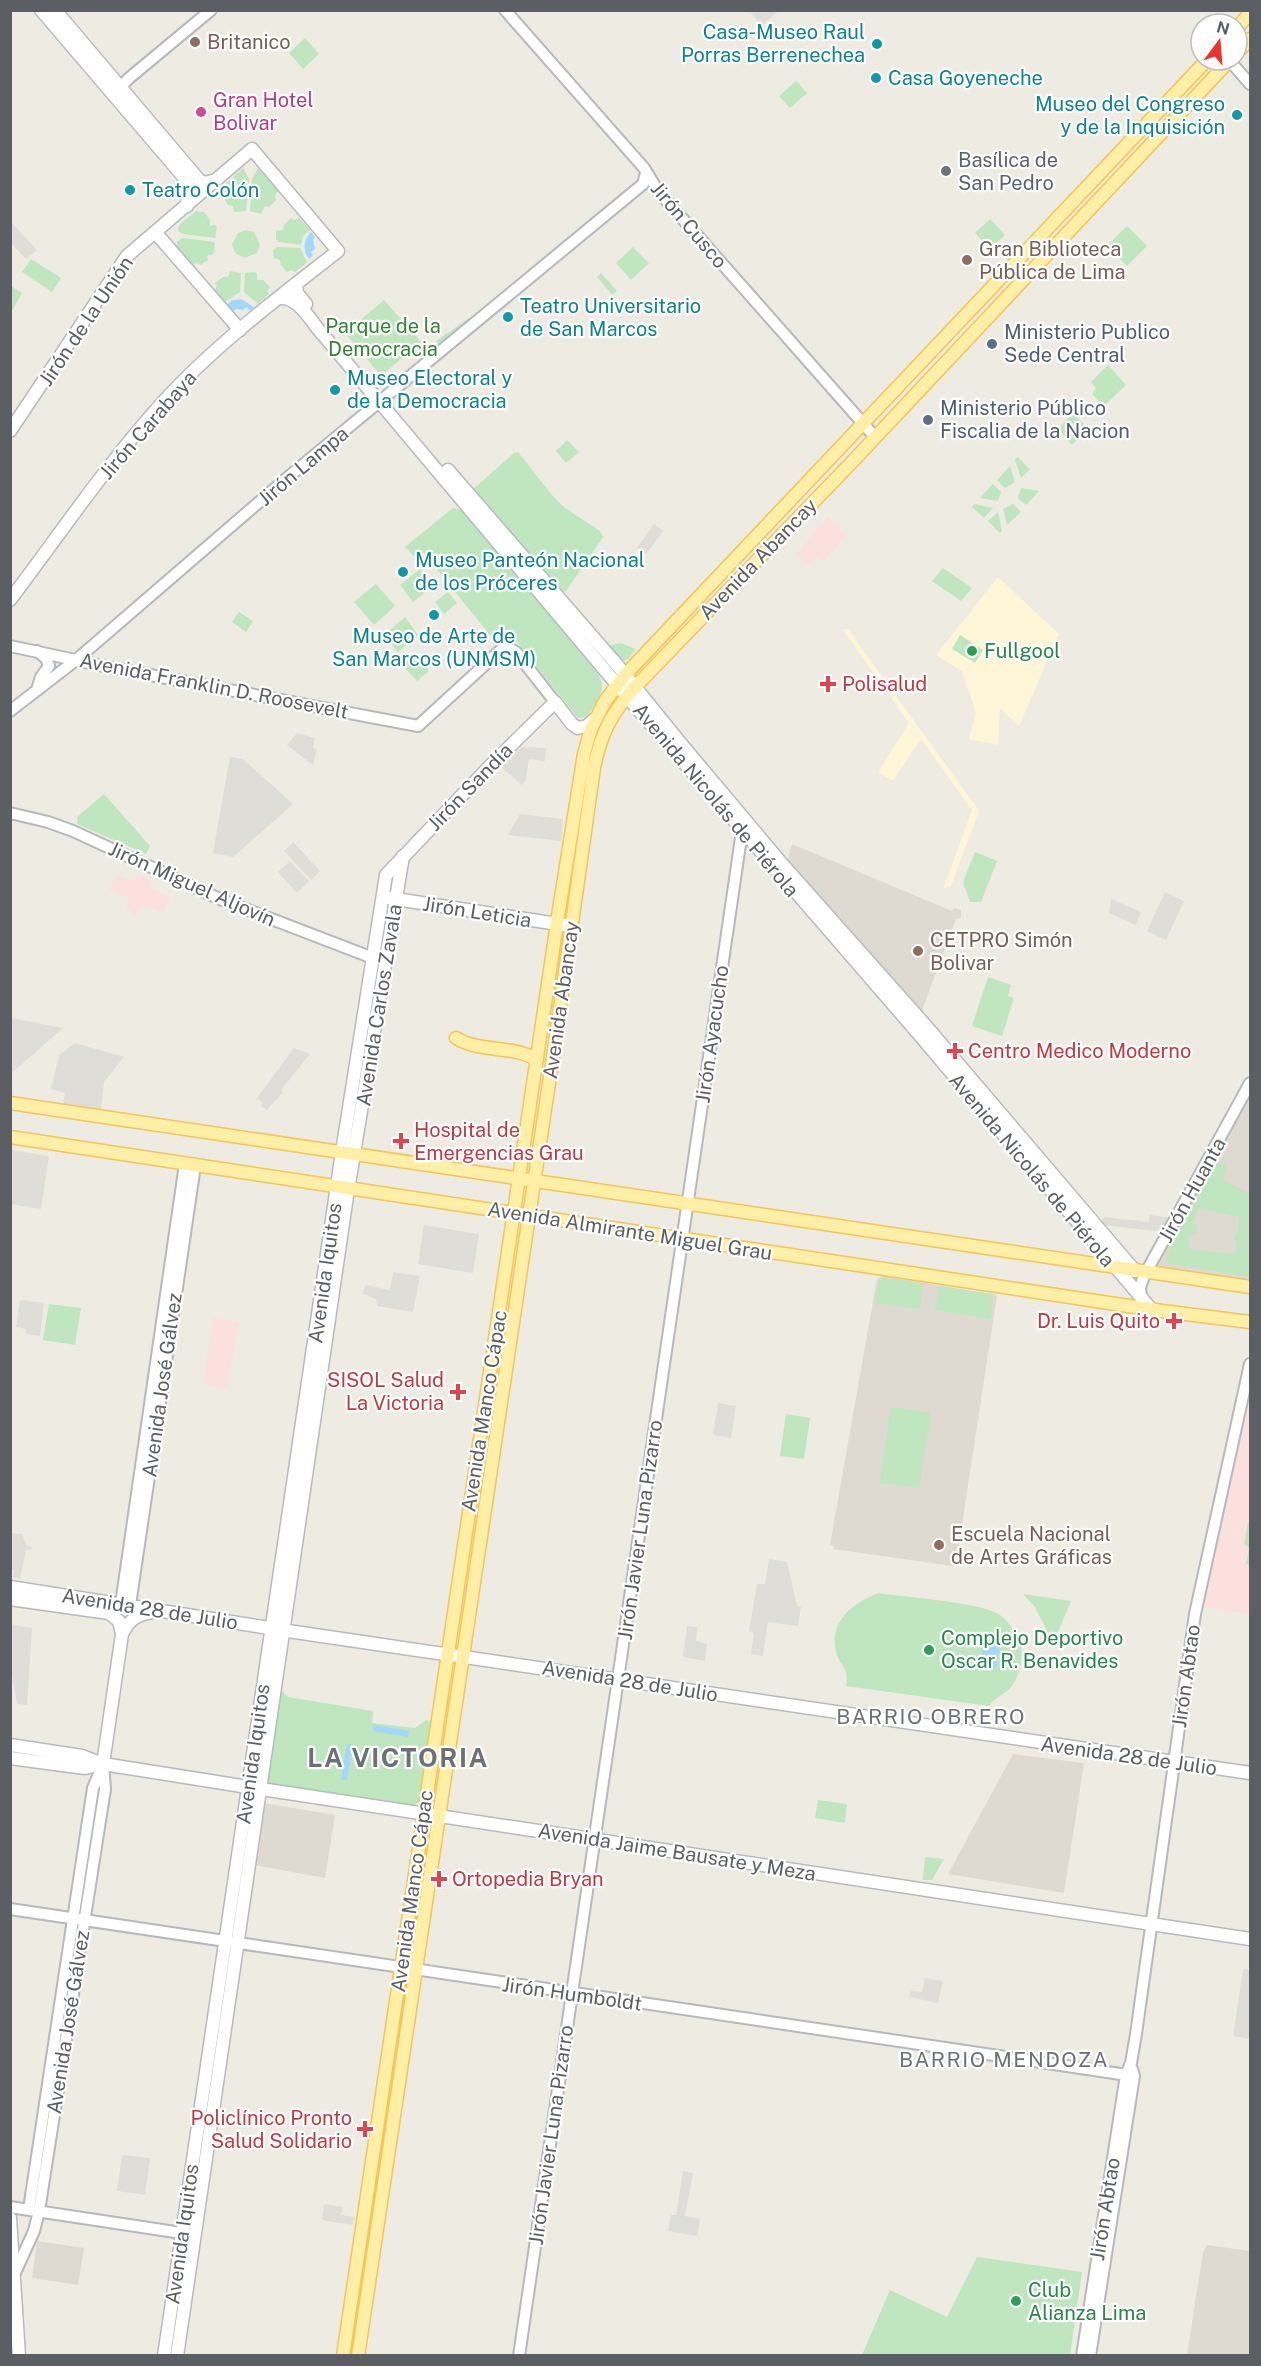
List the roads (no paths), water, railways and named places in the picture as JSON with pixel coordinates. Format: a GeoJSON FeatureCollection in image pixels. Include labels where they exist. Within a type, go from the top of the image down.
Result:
{"type":"FeatureCollection","features":[{"type":"Feature","properties":{"kind":"main road"},"geometry":{"type":"LineString","coordinates":[[41,10],[199,180],[210,183],[220,179]]}},
{"type":"Feature","properties":{"kind":"main road"},"geometry":{"type":"LineString","coordinates":[[55,10],[187,182],[189,191],[187,206]]}},
{"type":"Feature","properties":{"kind":"main road","name":"Avenida Abancay"},"geometry":{"type":"LineString","coordinates":[[519,1180],[556,924],[584,754],[595,719],[605,701],[621,679],[1196,72]]}},
{"type":"Feature","properties":{"kind":"main road","name":"Avenida Abancay"},"geometry":{"type":"LineString","coordinates":[[533,1182],[598,750],[609,721],[631,691],[875,437],[1218,72]]}},
{"type":"Feature","properties":{"kind":"main road","name":"Jirón de la Unión"},"geometry":{"type":"LineString","coordinates":[[10,431],[127,256],[220,179],[252,149],[338,250]]}},
{"type":"Feature","properties":{"kind":"main road"},"geometry":{"type":"LineString","coordinates":[[155,232],[240,330]]}},
{"type":"Feature","properties":{"kind":"main road","name":"Jirón Carabaya"},"geometry":{"type":"LineString","coordinates":[[10,600],[89,494],[163,403],[194,371],[240,330],[338,250]]}},
{"type":"Feature","properties":{"kind":"main road","name":"Avenida Nicolás de Piérola"},"geometry":{"type":"LineString","coordinates":[[296,284],[297,293],[382,400]]}},
{"type":"Feature","properties":{"kind":"main road","name":"Avenida Nicolás de Piérola"},"geometry":{"type":"LineString","coordinates":[[279,298],[294,301],[382,400],[631,691],[919,1018],[1087,1226],[1116,1270],[1145,1303]]}},
{"type":"Feature","properties":{"kind":"main road","name":"Avenida Nicolás de Piérola"},"geometry":{"type":"LineString","coordinates":[[631,691],[742,831],[922,1039],[1087,1226],[1142,1273]]}},
{"type":"Feature","properties":{"kind":"main road"},"geometry":{"type":"LineString","coordinates":[[555,702],[578,728],[587,726],[595,719]]}},
{"type":"Feature","properties":{"kind":"main road","name":"Jirón Sandía"},"geometry":{"type":"LineString","coordinates":[[386,875],[555,702]]}},
{"type":"Feature","properties":{"kind":"main road","name":"Avenida Carlos Zavala"},"geometry":{"type":"LineString","coordinates":[[359,1084],[381,991],[403,856]]}},
{"type":"Feature","properties":{"kind":"main road","name":"Avenida Carlos Zavala"},"geometry":{"type":"LineString","coordinates":[[348,1154],[359,1084],[368,989],[386,875]]}},
{"type":"Feature","properties":{"kind":"main road","name":"Jirón Leticia"},"geometry":{"type":"LineString","coordinates":[[383,897],[571,926]]}},
{"type":"Feature","properties":{"kind":"main road"},"geometry":{"type":"LineString","coordinates":[[368,989],[381,991]]}},
{"type":"Feature","properties":{"kind":"main road"},"geometry":{"type":"LineString","coordinates":[[456,1038],[467,1045],[527,1055],[537,1060]]}},
{"type":"Feature","properties":{"kind":"main road","name":"Avenida Almirante Miguel Grau"},"geometry":{"type":"LineString","coordinates":[[10,1103],[1116,1270],[1251,1287]]}},
{"type":"Feature","properties":{"kind":"main road","name":"Avenida Almirante Miguel Grau"},"geometry":{"type":"LineString","coordinates":[[10,1137],[1145,1303],[1251,1322]]}},
{"type":"Feature","properties":{"kind":"main road","name":"Avenida Iquitos"},"geometry":{"type":"LineString","coordinates":[[177,2355],[189,2234],[348,1154]]}},
{"type":"Feature","properties":{"kind":"main road","name":"Avenida Manco Cápac"},"geometry":{"type":"LineString","coordinates":[[343,2355],[519,1180]]}},
{"type":"Feature","properties":{"kind":"main road","name":"Avenida Manco Cápac"},"geometry":{"type":"LineString","coordinates":[[358,2355],[533,1182]]}},
{"type":"Feature","properties":{"kind":"main road","name":"Avenida 28 de Julio"},"geometry":{"type":"LineString","coordinates":[[10,1587],[618,1680],[1251,1773]]}},
{"type":"Feature","properties":{"kind":"main road","name":"Avenida 28 de Julio"},"geometry":{"type":"LineString","coordinates":[[10,1599],[105,1612],[117,1618],[122,1634]]}},
{"type":"Feature","properties":{"kind":"main road"},"geometry":{"type":"LineString","coordinates":[[105,1612],[126,1611],[125,1604]]}},
{"type":"Feature","properties":{"kind":"main road"},"geometry":{"type":"LineString","coordinates":[[122,1634],[135,1617],[150,1612],[167,1611]]}},
{"type":"Feature","properties":{"kind":"main road","name":"Avenida José Gálvez"},"geometry":{"type":"LineString","coordinates":[[103,1764],[122,1634]]}},
{"type":"Feature","properties":{"kind":"main road","name":"Avenida Jaime Bausate y Meza"},"geometry":{"type":"LineString","coordinates":[[10,1745],[82,1756],[103,1764],[254,1788],[1251,1939]]}},
{"type":"Feature","properties":{"kind":"main road","name":"Avenida Jaime Bausate y Meza"},"geometry":{"type":"LineString","coordinates":[[10,1758],[85,1768],[103,1764]]}},
{"type":"Feature","properties":{"kind":"main road"},"geometry":{"type":"LineString","coordinates":[[10,2218],[19,2355]]}},
{"type":"Feature","properties":{"kind":"main road","name":"Avenida Iquitos"},"geometry":{"type":"LineString","coordinates":[[164,2355],[189,2234]]}},
{"type":"Feature","properties":{"kind":"street"},"geometry":{"type":"LineString","coordinates":[[117,92],[211,10]]}},
{"type":"Feature","properties":{"kind":"street","name":"Jirón Cusco"},"geometry":{"type":"LineString","coordinates":[[505,10],[644,168],[658,191],[875,437]]}},
{"type":"Feature","properties":{"kind":"street"},"geometry":{"type":"LineString","coordinates":[[1240,72],[1251,84]]}},
{"type":"Feature","properties":{"kind":"street","name":"Jirón Lampa"},"geometry":{"type":"LineString","coordinates":[[10,711],[76,660],[179,570],[643,184],[646,173]]}},
{"type":"Feature","properties":{"kind":"street"},"geometry":{"type":"LineString","coordinates":[[96,643],[96,654],[108,667]]}},
{"type":"Feature","properties":{"kind":"street","name":"Avenida Franklin D. Roosevelt"},"geometry":{"type":"LineString","coordinates":[[10,646],[418,726],[505,648],[516,652],[555,702]]}},
{"type":"Feature","properties":{"kind":"street"},"geometry":{"type":"LineString","coordinates":[[36,651],[44,655],[49,666],[40,677],[37,690]]}},
{"type":"Feature","properties":{"kind":"street","name":"Jirón Miguel Aljovín"},"geometry":{"type":"LineString","coordinates":[[10,813],[73,831],[222,900],[373,958]]}},
{"type":"Feature","properties":{"kind":"street","name":"Jirón Ayacucho"},"geometry":{"type":"LineString","coordinates":[[683,1236],[742,831]]}},
{"type":"Feature","properties":{"kind":"street","name":"Jirón Huanta"},"geometry":{"type":"LineString","coordinates":[[1145,1303],[1140,1287],[1142,1273],[1251,1083]]}},
{"type":"Feature","properties":{"kind":"street","name":"Avenida José Gálvez"},"geometry":{"type":"LineString","coordinates":[[125,1604],[190,1165]]}},
{"type":"Feature","properties":{"kind":"street","name":"Jirón Javier Luna Pizarro"},"geometry":{"type":"LineString","coordinates":[[519,2355],[683,1236]]}},
{"type":"Feature","properties":{"kind":"street","name":"Jirón Abtao"},"geometry":{"type":"LineString","coordinates":[[1090,2355],[1195,1614],[1251,1364]]}},
{"type":"Feature","properties":{"kind":"street","name":"Avenida José Gálvez"},"geometry":{"type":"LineString","coordinates":[[14,2275],[34,2231],[34,2210],[79,1920],[93,1788],[103,1764]]}},
{"type":"Feature","properties":{"kind":"street","name":"Jirón Humboldt"},"geometry":{"type":"LineString","coordinates":[[10,1909],[400,1969],[1130,2075]]}},
{"type":"Feature","properties":{"kind":"street","name":"Jirón Abtao"},"geometry":{"type":"LineString","coordinates":[[1082,2355],[1130,2075]]}},
{"type":"Feature","properties":{"kind":"street"},"geometry":{"type":"LineString","coordinates":[[10,2207],[189,2234]]}},
{"type":"Feature","properties":{"kind":"water"},"geometry":{"type":"Polygon","coordinates":[[[311,232],[315,237],[313,240],[315,249],[311,252],[313,255],[309,259],[305,252],[305,245],[311,232]]]}},
{"type":"Feature","properties":{"kind":"water"},"geometry":{"type":"Polygon","coordinates":[[[241,299],[254,307],[250,311],[247,307],[243,310],[236,309],[233,312],[227,305],[232,300],[241,299]]]}},
{"type":"Feature","properties":{"kind":"water"},"geometry":{"type":"Polygon","coordinates":[[[983,1643],[1000,1645],[996,1669],[980,1666],[983,1643]]]}},
{"type":"Feature","properties":{"kind":"water"},"geometry":{"type":"Polygon","coordinates":[[[374,1725],[409,1731],[408,1737],[373,1731],[374,1725]]]}},
{"type":"Feature","properties":{"kind":"water"},"geometry":{"type":"Polygon","coordinates":[[[347,1744],[353,1745],[347,1780],[341,1779],[347,1744]]]}},
{"type":"Feature","properties":{"kind":"place","name":"Britanico"},"geometry":{"type":"Point","coordinates":[195,42]}},
{"type":"Feature","properties":{"kind":"place","name":"Casa-Museo Raul Porras Berrenechea"},"geometry":{"type":"Point","coordinates":[877,44]}},
{"type":"Feature","properties":{"kind":"place","name":"Casa Goyeneche"},"geometry":{"type":"Point","coordinates":[876,78]}},
{"type":"Feature","properties":{"kind":"place","name":"Gran Hotel Bolivar"},"geometry":{"type":"Point","coordinates":[201,112]}},
{"type":"Feature","properties":{"kind":"place","name":"Museo del Congreso y de la Inquisición"},"geometry":{"type":"Point","coordinates":[1237,115]}},
{"type":"Feature","properties":{"kind":"place","name":"Basílica de San Pedro"},"geometry":{"type":"Point","coordinates":[946,171]}},
{"type":"Feature","properties":{"kind":"place","name":"Teatro Colón"},"geometry":{"type":"Point","coordinates":[130,190]}},
{"type":"Feature","properties":{"kind":"place","name":"Gran Biblioteca Pública de Lima"},"geometry":{"type":"Point","coordinates":[967,260]}},
{"type":"Feature","properties":{"kind":"place","name":"Teatro Universitario de San Marcos"},"geometry":{"type":"Point","coordinates":[508,317]}},
{"type":"Feature","properties":{"kind":"place","name":"Ministerio Publico Sede Central"},"geometry":{"type":"Point","coordinates":[992,344]}},
{"type":"Feature","properties":{"kind":"place","name":"Museo Electoral y de la Democracia"},"geometry":{"type":"Point","coordinates":[335,390]}},
{"type":"Feature","properties":{"kind":"place","name":"Ministerio Público Fiscalia de la Nacion"},"geometry":{"type":"Point","coordinates":[928,420]}},
{"type":"Feature","properties":{"kind":"place","name":"Museo Panteón Nacional de los Próceres"},"geometry":{"type":"Point","coordinates":[403,572]}},
{"type":"Feature","properties":{"kind":"place","name":"Museo de Arte de San Marcos (UNMSM)"},"geometry":{"type":"Point","coordinates":[434,615]}},
{"type":"Feature","properties":{"kind":"place","name":"Fullgool"},"geometry":{"type":"Point","coordinates":[972,651]}},
{"type":"Feature","properties":{"kind":"place","name":"Polisalud"},"geometry":{"type":"Point","coordinates":[828,684]}},
{"type":"Feature","properties":{"kind":"place","name":"CETPRO Simón Bolivar"},"geometry":{"type":"Point","coordinates":[918,951]}},
{"type":"Feature","properties":{"kind":"place","name":"Centro Medico Moderno"},"geometry":{"type":"Point","coordinates":[955,1051]}},
{"type":"Feature","properties":{"kind":"place","name":"Hospital de Emergencias Grau"},"geometry":{"type":"Point","coordinates":[401,1141]}},
{"type":"Feature","properties":{"kind":"place","name":"Dr. Luis Quito"},"geometry":{"type":"Point","coordinates":[1174,1321]}},
{"type":"Feature","properties":{"kind":"place","name":"SISOL Salud La Victoria"},"geometry":{"type":"Point","coordinates":[458,1392]}},
{"type":"Feature","properties":{"kind":"place","name":"Escuela Nacional de Artes Gráficas"},"geometry":{"type":"Point","coordinates":[939,1545]}},
{"type":"Feature","properties":{"kind":"place","name":"Complejo Deportivo Oscar R. Benavides"},"geometry":{"type":"Point","coordinates":[929,1650]}},
{"type":"Feature","properties":{"kind":"place","name":"Ortopedia Bryan"},"geometry":{"type":"Point","coordinates":[439,1879]}},
{"type":"Feature","properties":{"kind":"place","name":"Policlínico Pronto Salud Solidario"},"geometry":{"type":"Point","coordinates":[365,2129]}},
{"type":"Feature","properties":{"kind":"place","name":"Club Alianza Lima"},"geometry":{"type":"Point","coordinates":[1016,2301]}},
{"type":"Feature","properties":{"kind":"district","name":"BARRIO OBRERO"},"geometry":{"type":"Point","coordinates":[931,1717]}},
{"type":"Feature","properties":{"kind":"district","name":"LA VICTORIA"},"geometry":{"type":"Point","coordinates":[398,1758]}},
{"type":"Feature","properties":{"kind":"district","name":"BARRIO MENDOZA"},"geometry":{"type":"Point","coordinates":[1004,2060]}},
{"type":"Feature","properties":{"kind":"park label","name":"Parque de la Democracia"},"geometry":{"type":"Point","coordinates":[383,338]}}]}
